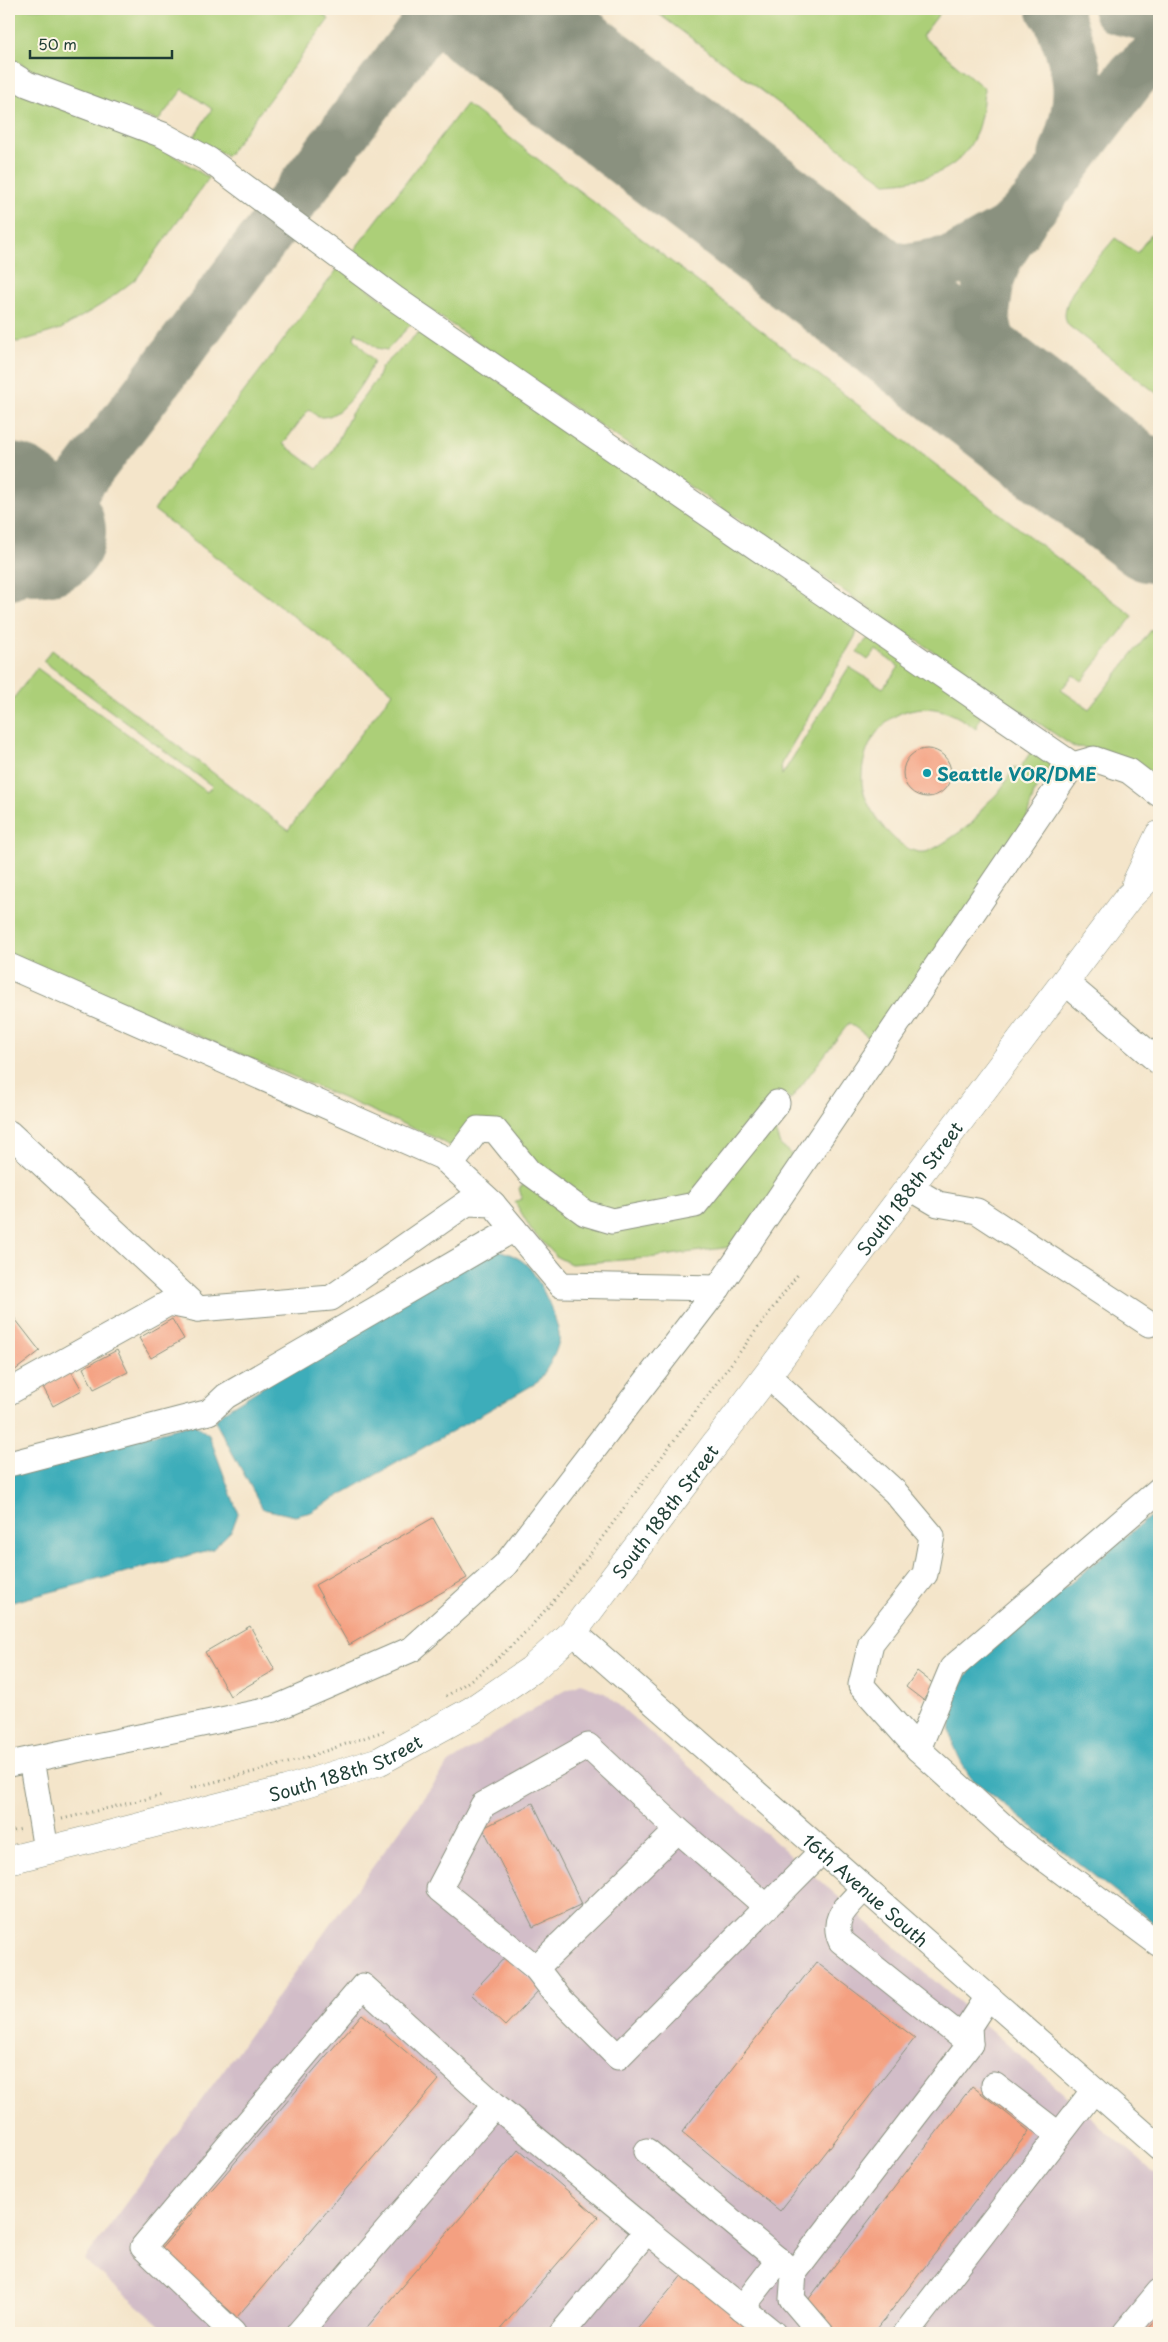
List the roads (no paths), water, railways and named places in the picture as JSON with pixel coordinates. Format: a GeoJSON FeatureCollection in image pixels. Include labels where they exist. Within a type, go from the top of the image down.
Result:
{"type":"FeatureCollection","features":[{"type":"Feature","properties":{"kind":"main road","name":"South 188th Street"},"geometry":{"type":"LineString","coordinates":[[1128,898],[1159,835]]}},
{"type":"Feature","properties":{"kind":"main road","name":"South 188th Street"},"geometry":{"type":"LineString","coordinates":[[9,1860],[286,1790],[380,1761],[471,1711],[531,1670],[573,1632],[1128,898],[1159,867]]}},
{"type":"Feature","properties":{"kind":"street"},"geometry":{"type":"LineString","coordinates":[[9,73],[27,84],[164,135],[209,160],[394,298],[1073,765]]}},
{"type":"Feature","properties":{"kind":"street"},"geometry":{"type":"LineString","coordinates":[[46,1850],[20,1761],[274,1709],[412,1649],[505,1565],[718,1288],[1073,765],[1094,759],[1129,770],[1159,794]]}},
{"type":"Feature","properties":{"kind":"street"},"geometry":{"type":"LineString","coordinates":[[9,966],[442,1157],[493,1204],[561,1284],[718,1288]]}},
{"type":"Feature","properties":{"kind":"street"},"geometry":{"type":"LineString","coordinates":[[1065,982],[1159,1062]]}},
{"type":"Feature","properties":{"kind":"street"},"geometry":{"type":"LineString","coordinates":[[451,1165],[478,1129],[495,1130],[529,1172],[584,1213],[612,1221],[695,1205],[778,1103]]}},
{"type":"Feature","properties":{"kind":"street"},"geometry":{"type":"LineString","coordinates":[[9,1133],[198,1309]]}},
{"type":"Feature","properties":{"kind":"street"},"geometry":{"type":"LineString","coordinates":[[909,1187],[938,1204],[977,1211],[1149,1324]]}},
{"type":"Feature","properties":{"kind":"street"},"geometry":{"type":"LineString","coordinates":[[9,1392],[169,1302],[198,1309],[331,1298],[467,1203],[493,1204]]}},
{"type":"Feature","properties":{"kind":"street"},"geometry":{"type":"LineString","coordinates":[[9,1464],[209,1412],[226,1396],[514,1229]]}},
{"type":"Feature","properties":{"kind":"street"},"geometry":{"type":"LineString","coordinates":[[767,1375],[895,1492],[932,1536],[925,1574],[871,1643],[861,1685],[918,1749],[1014,1836],[1159,1944]]}},
{"type":"Feature","properties":{"kind":"street"},"geometry":{"type":"LineString","coordinates":[[918,1749],[952,1668],[1159,1490]]}},
{"type":"Feature","properties":{"kind":"street","name":"16th Avenue South"},"geometry":{"type":"LineString","coordinates":[[573,1632],[1159,2147]]}},
{"type":"Feature","properties":{"kind":"street"},"geometry":{"type":"LineString","coordinates":[[767,1907],[678,1830],[588,1746],[483,1805],[439,1889],[536,1968],[559,1998],[618,2056],[767,1907],[822,1851]]}},
{"type":"Feature","properties":{"kind":"street"},"geometry":{"type":"LineString","coordinates":[[536,1968],[678,1830]]}},
{"type":"Feature","properties":{"kind":"street"},"geometry":{"type":"LineString","coordinates":[[864,1888],[838,1918],[836,1930],[841,1941],[970,2044]]}},
{"type":"Feature","properties":{"kind":"street"},"geometry":{"type":"LineString","coordinates":[[233,2333],[143,2247],[362,1986],[496,2105],[773,2333]]}},
{"type":"Feature","properties":{"kind":"street"},"geometry":{"type":"LineString","coordinates":[[742,2308],[787,2267],[970,2044],[969,2026],[988,1997]]}},
{"type":"Feature","properties":{"kind":"street"},"geometry":{"type":"LineString","coordinates":[[994,2085],[1059,2135]]}},
{"type":"Feature","properties":{"kind":"street"},"geometry":{"type":"LineString","coordinates":[[906,2333],[1094,2090]]}},
{"type":"Feature","properties":{"kind":"street"},"geometry":{"type":"LineString","coordinates":[[299,2333],[496,2105]]}},
{"type":"Feature","properties":{"kind":"street"},"geometry":{"type":"LineString","coordinates":[[647,2151],[787,2267],[792,2299],[821,2333]]}},
{"type":"Feature","properties":{"kind":"street"},"geometry":{"type":"LineString","coordinates":[[562,2333],[647,2231]]}},
{"type":"Feature","properties":{"kind":"street"},"geometry":{"type":"LineString","coordinates":[[1125,2333],[1159,2292]]}},
{"type":"Feature","properties":{"kind":"water"},"geometry":{"type":"Polygon","coordinates":[[[488,1247],[515,1256],[529,1267],[544,1292],[553,1314],[559,1334],[559,1341],[548,1368],[538,1382],[311,1512],[295,1516],[263,1509],[215,1421],[223,1412],[488,1247]]]}},
{"type":"Feature","properties":{"kind":"water"},"geometry":{"type":"Polygon","coordinates":[[[194,1424],[209,1435],[238,1513],[232,1530],[213,1549],[9,1603],[9,1471],[194,1424]]]}},
{"type":"Feature","properties":{"kind":"water"},"geometry":{"type":"Polygon","coordinates":[[[1159,1509],[1159,1927],[972,1779],[961,1763],[954,1747],[951,1716],[960,1686],[982,1657],[1159,1509]]]}},
{"type":"Feature","properties":{"kind":"place","name":"Seattle VOR/DME"},"geometry":{"type":"Point","coordinates":[927,773]}}]}
